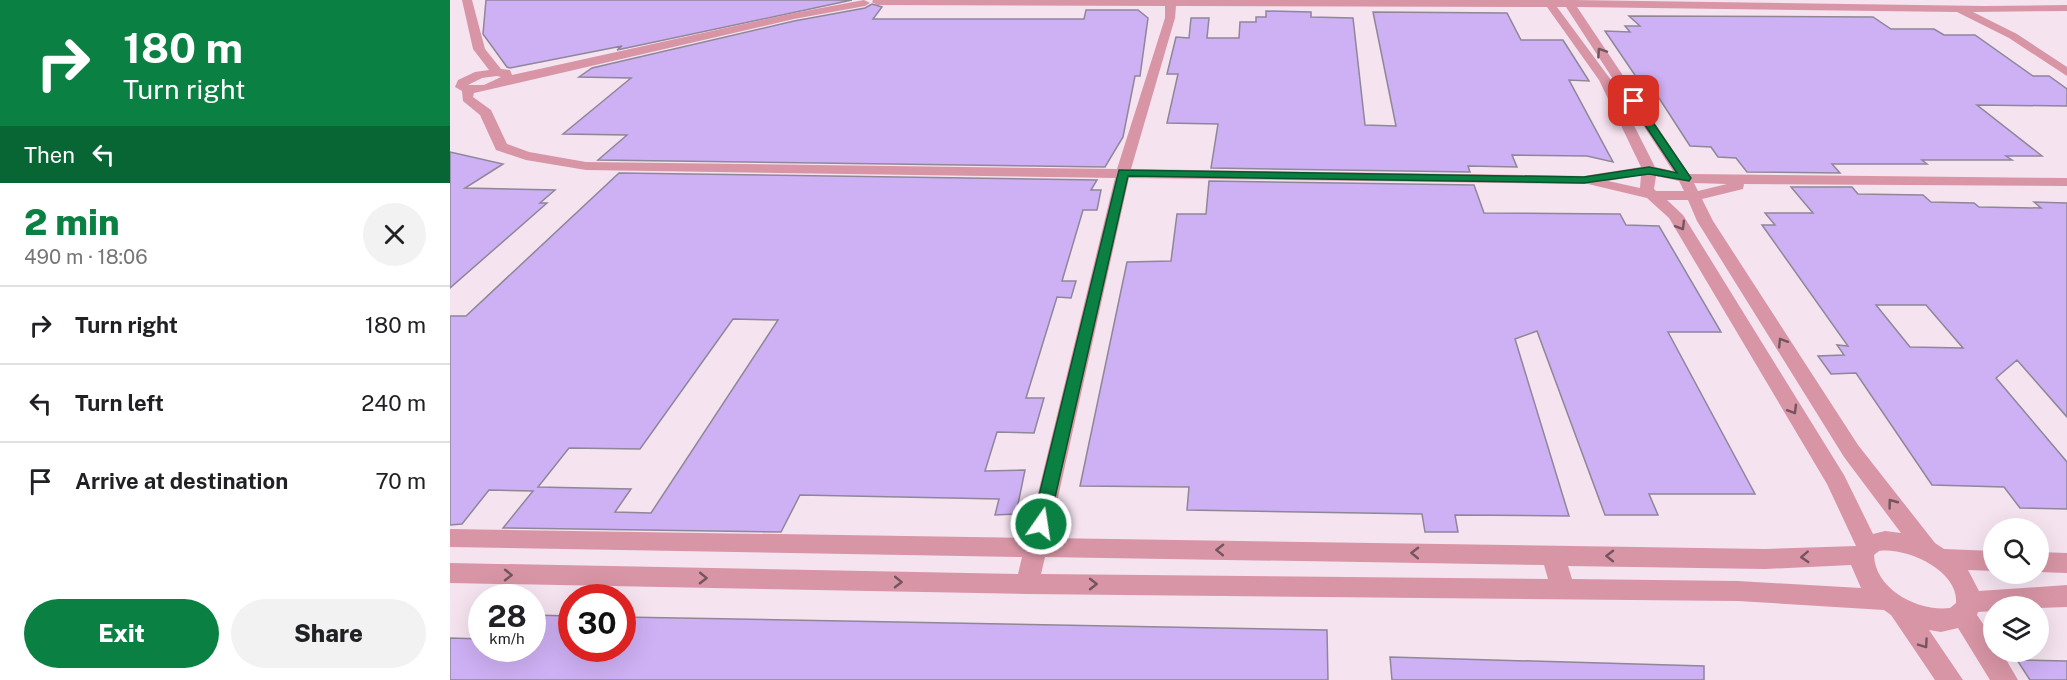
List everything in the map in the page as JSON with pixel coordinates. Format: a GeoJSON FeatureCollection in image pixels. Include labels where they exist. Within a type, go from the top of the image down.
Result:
{"type":"FeatureCollection","features":[{"type":"Feature","properties":{"kind":"street"},"geometry":{"type":"LineString","coordinates":[[467,0],[479,49],[501,77],[502,93],[486,113]]}},
{"type":"Feature","properties":{"kind":"street"},"geometry":{"type":"LineString","coordinates":[[702,33],[831,0]]}},
{"type":"Feature","properties":{"kind":"street"},"geometry":{"type":"LineString","coordinates":[[852,0],[1666,4],[1989,4],[2067,1]]}},
{"type":"Feature","properties":{"kind":"street"},"geometry":{"type":"LineString","coordinates":[[1971,0],[1989,4],[2067,8]]}},
{"type":"Feature","properties":{"kind":"street"},"geometry":{"type":"LineString","coordinates":[[450,84],[466,84],[481,89],[501,77],[702,33],[875,1]]}},
{"type":"Feature","properties":{"kind":"street"},"geometry":{"type":"LineString","coordinates":[[1027,584],[1123,172],[1170,18],[1171,1]]}},
{"type":"Feature","properties":{"kind":"street"},"geometry":{"type":"LineString","coordinates":[[1559,2],[1605,80],[1649,170],[1647,189],[1675,215],[1836,481],[1865,551],[1863,566],[1866,574],[1894,604],[1950,680]]}},
{"type":"Feature","properties":{"kind":"street"},"geometry":{"type":"LineString","coordinates":[[1559,2],[1685,178],[1706,221],[1851,451],[1934,554],[1956,572],[1965,585],[1965,608],[2005,680]]}},
{"type":"Feature","properties":{"kind":"street"},"geometry":{"type":"LineString","coordinates":[[1952,4],[2013,36],[2067,72]]}},
{"type":"Feature","properties":{"kind":"street"},"geometry":{"type":"LineString","coordinates":[[1989,4],[2013,36]]}},
{"type":"Feature","properties":{"kind":"street"},"geometry":{"type":"LineString","coordinates":[[479,49],[470,63],[466,84],[467,98],[486,113],[501,147],[526,156],[586,166],[1584,180],[1649,170],[1685,178],[2067,182]]}},
{"type":"Feature","properties":{"kind":"street"},"geometry":{"type":"LineString","coordinates":[[450,92],[466,84]]}},
{"type":"Feature","properties":{"kind":"street"},"geometry":{"type":"LineString","coordinates":[[1584,180],[1653,195],[1694,196],[1767,180]]}},
{"type":"Feature","properties":{"kind":"street"},"geometry":{"type":"LineString","coordinates":[[1734,313],[1764,314]]}},
{"type":"Feature","properties":{"kind":"street"},"geometry":{"type":"LineString","coordinates":[[450,537],[1765,559],[1865,551],[1878,541],[1898,541],[1934,554],[1983,560]]}},
{"type":"Feature","properties":{"kind":"street"},"geometry":{"type":"LineString","coordinates":[[1553,555],[1563,589]]}},
{"type":"Feature","properties":{"kind":"street"},"geometry":{"type":"LineString","coordinates":[[2049,562],[2067,563]]}},
{"type":"Feature","properties":{"kind":"street"},"geometry":{"type":"LineString","coordinates":[[450,573],[1027,584],[1738,591],[1894,604],[1919,617],[1938,621],[1955,619],[1965,608],[2067,596]]}},
{"type":"Feature","properties":{"kind":"building"},"geometry":{"type":"Polygon","coordinates":[[[486,0],[852,0],[617,50],[622,46],[510,68],[483,34],[486,0]]]}},
{"type":"Feature","properties":{"kind":"building"},"geometry":{"type":"Polygon","coordinates":[[[872,4],[882,7],[873,19],[1084,19],[1086,10],[1138,10],[1148,18],[1140,76],[1135,76],[1123,137],[1105,167],[598,160],[627,135],[563,134],[631,78],[579,77],[592,68],[794,21],[865,8],[872,4]]]}},
{"type":"Feature","properties":{"kind":"building"},"geometry":{"type":"Polygon","coordinates":[[[1266,11],[1311,12],[1311,17],[1353,18],[1365,125],[1396,126],[1373,12],[1507,13],[1521,40],[1563,40],[1589,81],[1569,80],[1613,162],[1587,156],[1512,155],[1517,167],[1468,166],[1470,172],[1211,168],[1218,124],[1167,123],[1178,74],[1167,74],[1176,37],[1189,38],[1191,18],[1209,18],[1207,38],[1239,38],[1240,22],[1256,22],[1256,17],[1266,17],[1266,11]]]}},
{"type":"Feature","properties":{"kind":"building"},"geometry":{"type":"Polygon","coordinates":[[[1629,16],[1873,17],[1891,29],[1934,29],[1944,35],[1975,35],[2033,76],[2049,76],[2067,89],[2067,106],[1977,105],[2042,156],[2006,156],[2012,160],[1922,160],[1927,164],[1832,164],[1840,173],[1747,172],[1736,158],[1718,157],[1711,147],[1690,146],[1650,84],[1641,84],[1605,31],[1630,32],[1625,26],[1640,26],[1629,16]]]}},
{"type":"Feature","properties":{"kind":"building"},"geometry":{"type":"Polygon","coordinates":[[[450,152],[503,164],[465,188],[555,190],[540,203],[547,203],[450,288],[450,152]]]}},
{"type":"Feature","properties":{"kind":"building"},"geometry":{"type":"Polygon","coordinates":[[[619,173],[1097,180],[1091,190],[1101,190],[1097,210],[1083,210],[1062,281],[1076,281],[1071,298],[1057,297],[1026,398],[1044,398],[1034,433],[997,432],[985,471],[1025,470],[1016,514],[995,515],[999,499],[800,495],[781,532],[503,528],[533,491],[489,490],[462,524],[450,525],[450,316],[466,316],[619,173]],[[733,319],[640,449],[569,448],[538,487],[631,489],[615,512],[651,513],[778,320],[733,319]]]}},
{"type":"Feature","properties":{"kind":"building"},"geometry":{"type":"Polygon","coordinates":[[[1209,181],[1474,185],[1484,213],[1620,214],[1626,225],[1659,226],[1721,332],[1668,332],[1755,494],[1649,494],[1658,515],[1605,515],[1537,331],[1515,339],[1569,516],[1455,515],[1458,532],[1425,532],[1422,514],[1187,510],[1189,487],[1080,486],[1127,262],[1171,261],[1177,214],[1206,214],[1209,181]]]}},
{"type":"Feature","properties":{"kind":"building"},"geometry":{"type":"Polygon","coordinates":[[[1791,187],[1852,187],[1858,194],[1923,195],[1931,202],[1974,203],[1979,207],[2041,208],[2034,202],[2067,203],[2067,417],[2017,360],[1996,378],[2067,462],[2067,509],[2020,508],[2004,487],[1932,485],[1856,373],[1831,374],[1818,356],[1844,355],[1837,345],[1848,346],[1762,225],[1775,225],[1765,213],[1813,213],[1791,187]],[[1876,305],[1910,347],[1963,348],[1926,305],[1876,305]]]}},
{"type":"Feature","properties":{"kind":"building"},"geometry":{"type":"Polygon","coordinates":[[[546,615],[558,616],[558,662],[636,662],[636,617],[1327,630],[1328,680],[450,680],[450,638],[468,639],[468,662],[546,662],[546,615]]]}},
{"type":"Feature","properties":{"kind":"building"},"geometry":{"type":"Polygon","coordinates":[[[1390,657],[1704,666],[1704,680],[1392,680],[1390,657]]]}},
{"type":"Feature","properties":{"kind":"building"},"geometry":{"type":"Polygon","coordinates":[[[2067,661],[2067,680],[2030,680],[2018,662],[2067,661]]]}},
{"type":"Feature","properties":{"kind":"route"},"geometry":{"type":"LineString","coordinates":[[1041,524],[1123,172],[1584,180],[1649,170],[1685,178],[1634,101]]}}]}
